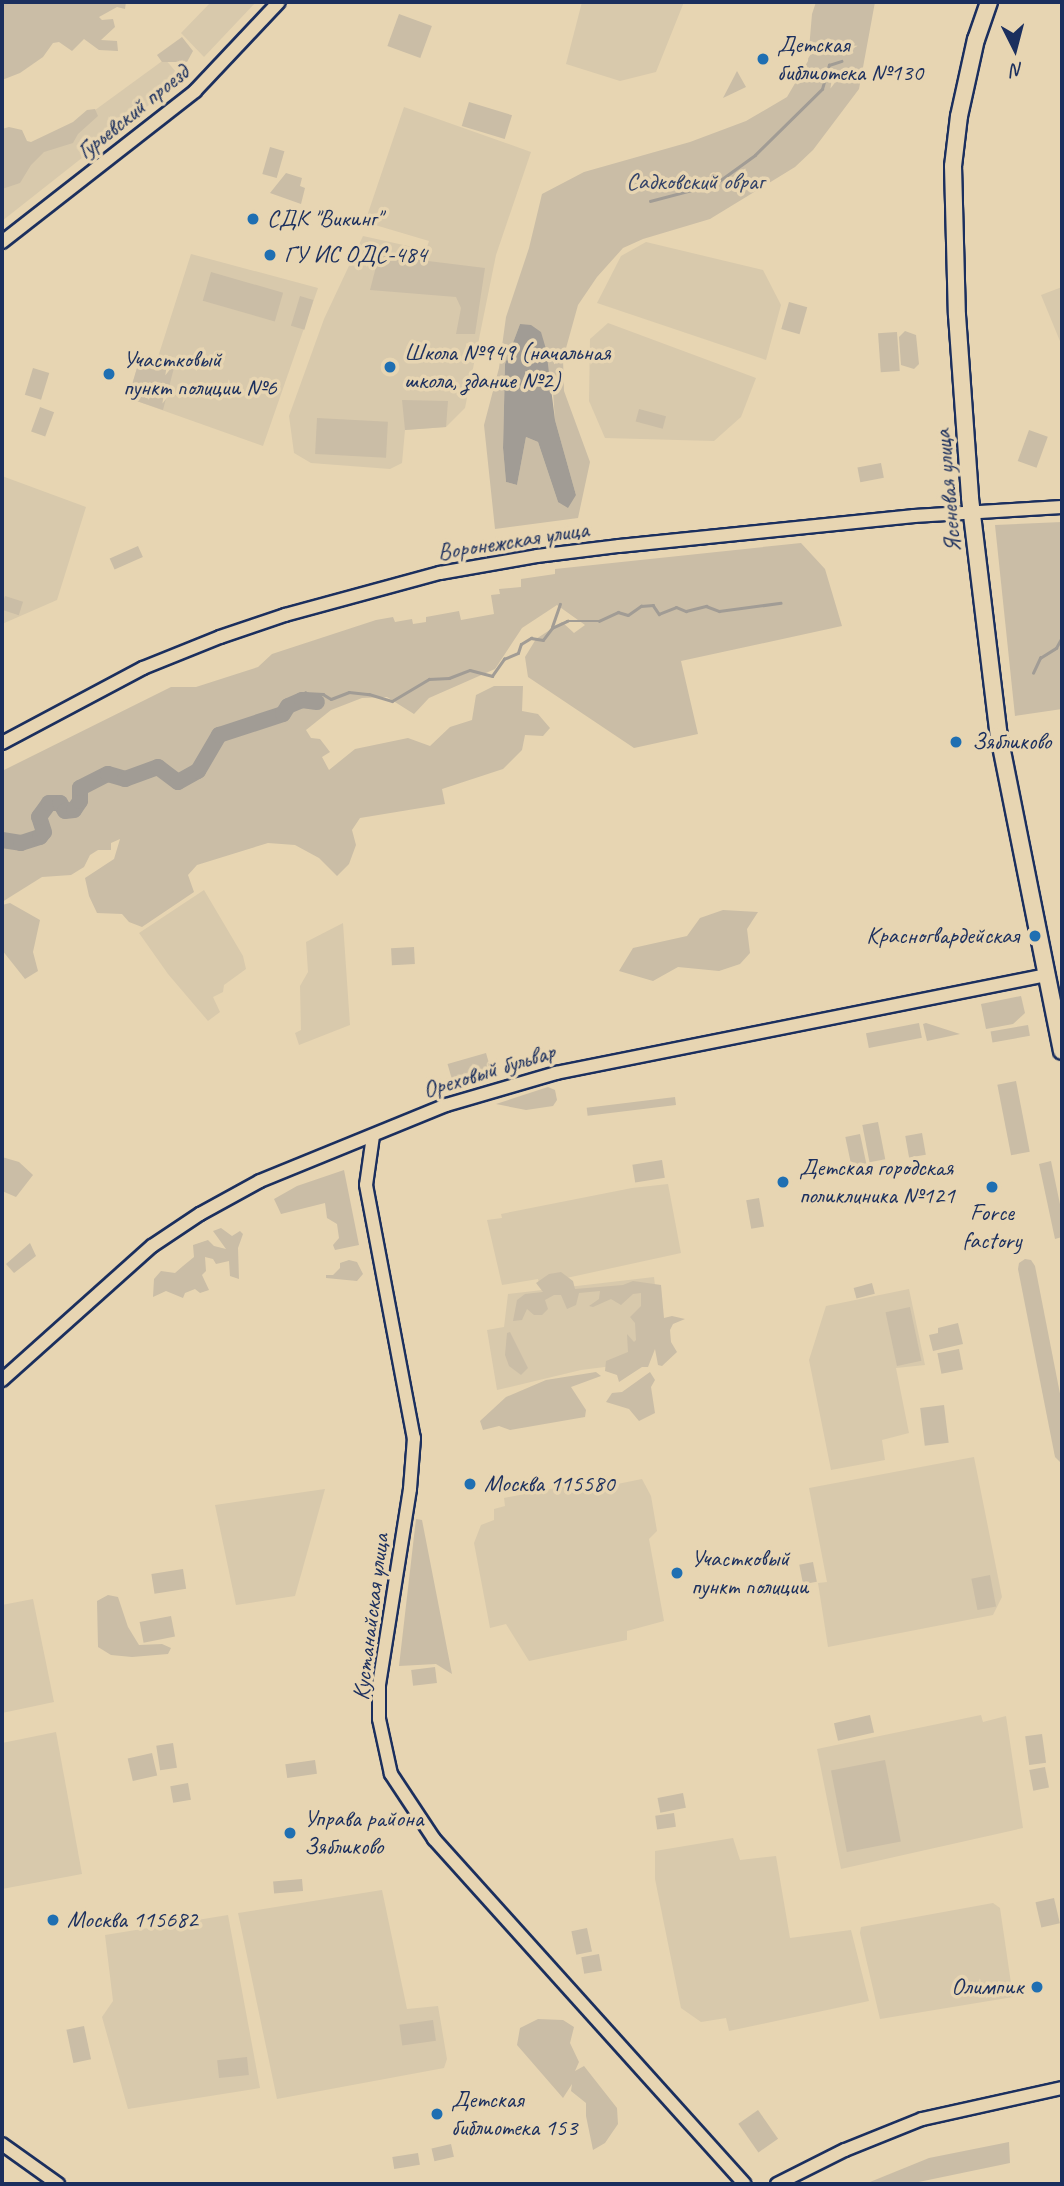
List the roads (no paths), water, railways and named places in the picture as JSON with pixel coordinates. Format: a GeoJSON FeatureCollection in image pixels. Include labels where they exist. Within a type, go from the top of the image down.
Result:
{"type":"FeatureCollection","features":[{"type":"Feature","properties":{"kind":"main road","name":"Ясеневая улица"},"geometry":{"type":"LineString","coordinates":[[989,2],[976,39],[959,116],[953,166],[957,315],[971,511],[999,736],[1062,1051]]}},
{"type":"Feature","properties":{"kind":"main road","name":"Ореховый бульвар"},"geometry":{"type":"LineString","coordinates":[[1046,975],[1062,972]]}},
{"type":"Feature","properties":{"kind":"street","name":"Гурьевский проезд"},"geometry":{"type":"LineString","coordinates":[[2,242],[195,91],[279,2]]}},
{"type":"Feature","properties":{"kind":"street","name":"Воронежская улица"},"geometry":{"type":"LineString","coordinates":[[2,743],[143,668],[220,637],[298,611],[440,573],[537,556],[971,511],[1062,507]]}},
{"type":"Feature","properties":{"kind":"street","name":"Ореховый бульвар"},"geometry":{"type":"LineString","coordinates":[[2,1380],[162,1239],[260,1181],[470,1096],[547,1075],[1046,975]]}},
{"type":"Feature","properties":{"kind":"street","name":"Кустанайская улица"},"geometry":{"type":"LineString","coordinates":[[373,1136],[366,1185],[414,1438],[411,1480],[379,1685],[379,1719],[391,1774],[420,1823],[439,1846],[745,2184]]}},
{"type":"Feature","properties":{"kind":"street"},"geometry":{"type":"LineString","coordinates":[[777,2184],[845,2150],[922,2119],[1062,2088]]}},
{"type":"Feature","properties":{"kind":"street"},"geometry":{"type":"LineString","coordinates":[[2,2144],[58,2184]]}},
{"type":"Feature","properties":{"kind":"waterway"},"geometry":{"type":"LineString","coordinates":[[650,201],[715,184],[755,155],[822,89],[829,65],[841,61]]}},
{"type":"Feature","properties":{"kind":"waterway"},"geometry":{"type":"LineString","coordinates":[[302,700],[305,693],[323,694],[331,699],[349,692],[369,694],[392,701],[429,679],[449,678],[470,670],[492,676],[504,659],[518,653],[521,644],[531,638],[543,640],[552,628],[567,621],[599,621],[618,612],[628,615],[641,606],[653,605],[659,614],[676,607],[686,611],[706,606],[719,611],[780,603]]}},
{"type":"Feature","properties":{"kind":"waterway","name":"Садковский овраг"},"geometry":{"type":"LineString","coordinates":[[552,627],[560,604]]}},
{"type":"Feature","properties":{"kind":"waterway"},"geometry":{"type":"LineString","coordinates":[[1033,673],[1040,658],[1056,648],[1062,637]]}},
{"type":"Feature","properties":{"kind":"waterway"},"geometry":{"type":"LineString","coordinates":[[2,840],[21,843],[40,837],[44,832],[39,817],[49,803],[60,803],[65,811],[74,810],[80,801],[80,788],[108,774],[125,779],[158,767],[178,782],[198,771],[219,735],[283,714],[288,706],[302,700],[317,702]]}},
{"type":"Feature","properties":{"kind":"place","name":"Детская библиотека №130"},"geometry":{"type":"Point","coordinates":[763,59]}},
{"type":"Feature","properties":{"kind":"place","name":"СДК \"Викинг\""},"geometry":{"type":"Point","coordinates":[253,219]}},
{"type":"Feature","properties":{"kind":"place","name":"ГУ ИС ОДС-484"},"geometry":{"type":"Point","coordinates":[270,255]}},
{"type":"Feature","properties":{"kind":"place","name":"Школа №949 (начальная школа, здание №2)"},"geometry":{"type":"Point","coordinates":[390,367]}},
{"type":"Feature","properties":{"kind":"place","name":"Участковый пункт полиции №6"},"geometry":{"type":"Point","coordinates":[109,374]}},
{"type":"Feature","properties":{"kind":"place","name":"Зябликово"},"geometry":{"type":"Point","coordinates":[956,742]}},
{"type":"Feature","properties":{"kind":"place","name":"Красногвардейская"},"geometry":{"type":"Point","coordinates":[1035,936]}},
{"type":"Feature","properties":{"kind":"place","name":"Детская городская поликлиника №121"},"geometry":{"type":"Point","coordinates":[783,1182]}},
{"type":"Feature","properties":{"kind":"place","name":"Force factory"},"geometry":{"type":"Point","coordinates":[992,1187]}},
{"type":"Feature","properties":{"kind":"place","name":"Москва 115580"},"geometry":{"type":"Point","coordinates":[470,1484]}},
{"type":"Feature","properties":{"kind":"place","name":"Участковый пункт полиции"},"geometry":{"type":"Point","coordinates":[677,1573]}},
{"type":"Feature","properties":{"kind":"place","name":"Управа района Зябликово"},"geometry":{"type":"Point","coordinates":[290,1833]}},
{"type":"Feature","properties":{"kind":"place","name":"Москва 115682"},"geometry":{"type":"Point","coordinates":[53,1920]}},
{"type":"Feature","properties":{"kind":"place","name":"Олимпик"},"geometry":{"type":"Point","coordinates":[1037,1987]}},
{"type":"Feature","properties":{"kind":"place","name":"Детская библиотека 153"},"geometry":{"type":"Point","coordinates":[437,2114]}}]}
